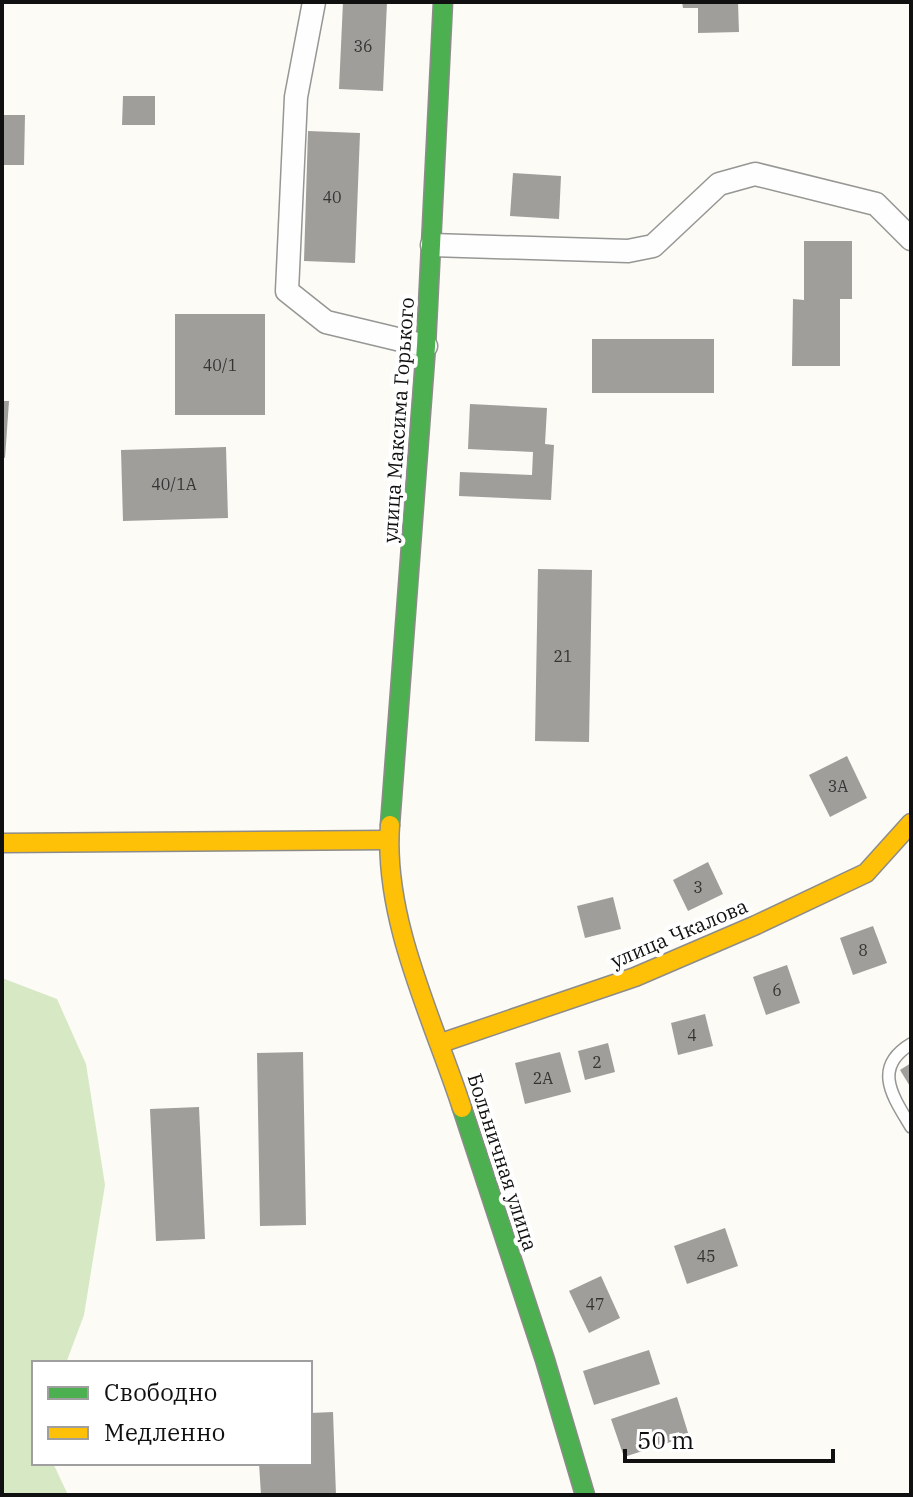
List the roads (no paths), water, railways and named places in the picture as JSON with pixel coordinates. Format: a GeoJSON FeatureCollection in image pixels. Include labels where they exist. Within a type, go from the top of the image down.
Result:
{"type":"FeatureCollection","features":[{"type":"Feature","properties":{"kind":"street"},"geometry":{"type":"LineString","coordinates":[[314,2],[296,97],[287,291],[326,322],[426,346]]}},
{"type":"Feature","properties":{"kind":"street","name":"улица Максима Горького"},"geometry":{"type":"LineString","coordinates":[[389,840],[426,346],[443,2]]}},
{"type":"Feature","properties":{"kind":"street"},"geometry":{"type":"LineString","coordinates":[[432,245],[628,251],[653,246],[719,184],[755,174],[876,204],[911,239]]}},
{"type":"Feature","properties":{"kind":"street","name":"улица Чкалова"},"geometry":{"type":"LineString","coordinates":[[441,1043],[635,977],[756,925],[866,873],[911,823]]}},
{"type":"Feature","properties":{"kind":"street"},"geometry":{"type":"LineString","coordinates":[[2,843],[389,840]]}},
{"type":"Feature","properties":{"kind":"street","name":"Больничная улица"},"geometry":{"type":"LineString","coordinates":[[389,840],[396,902],[407,951],[441,1043],[545,1360],[585,1495]]}},
{"type":"Feature","properties":{"kind":"lane"},"geometry":{"type":"LineString","coordinates":[[911,1044],[891,1064],[888,1078],[889,1091],[911,1127]]}}]}
